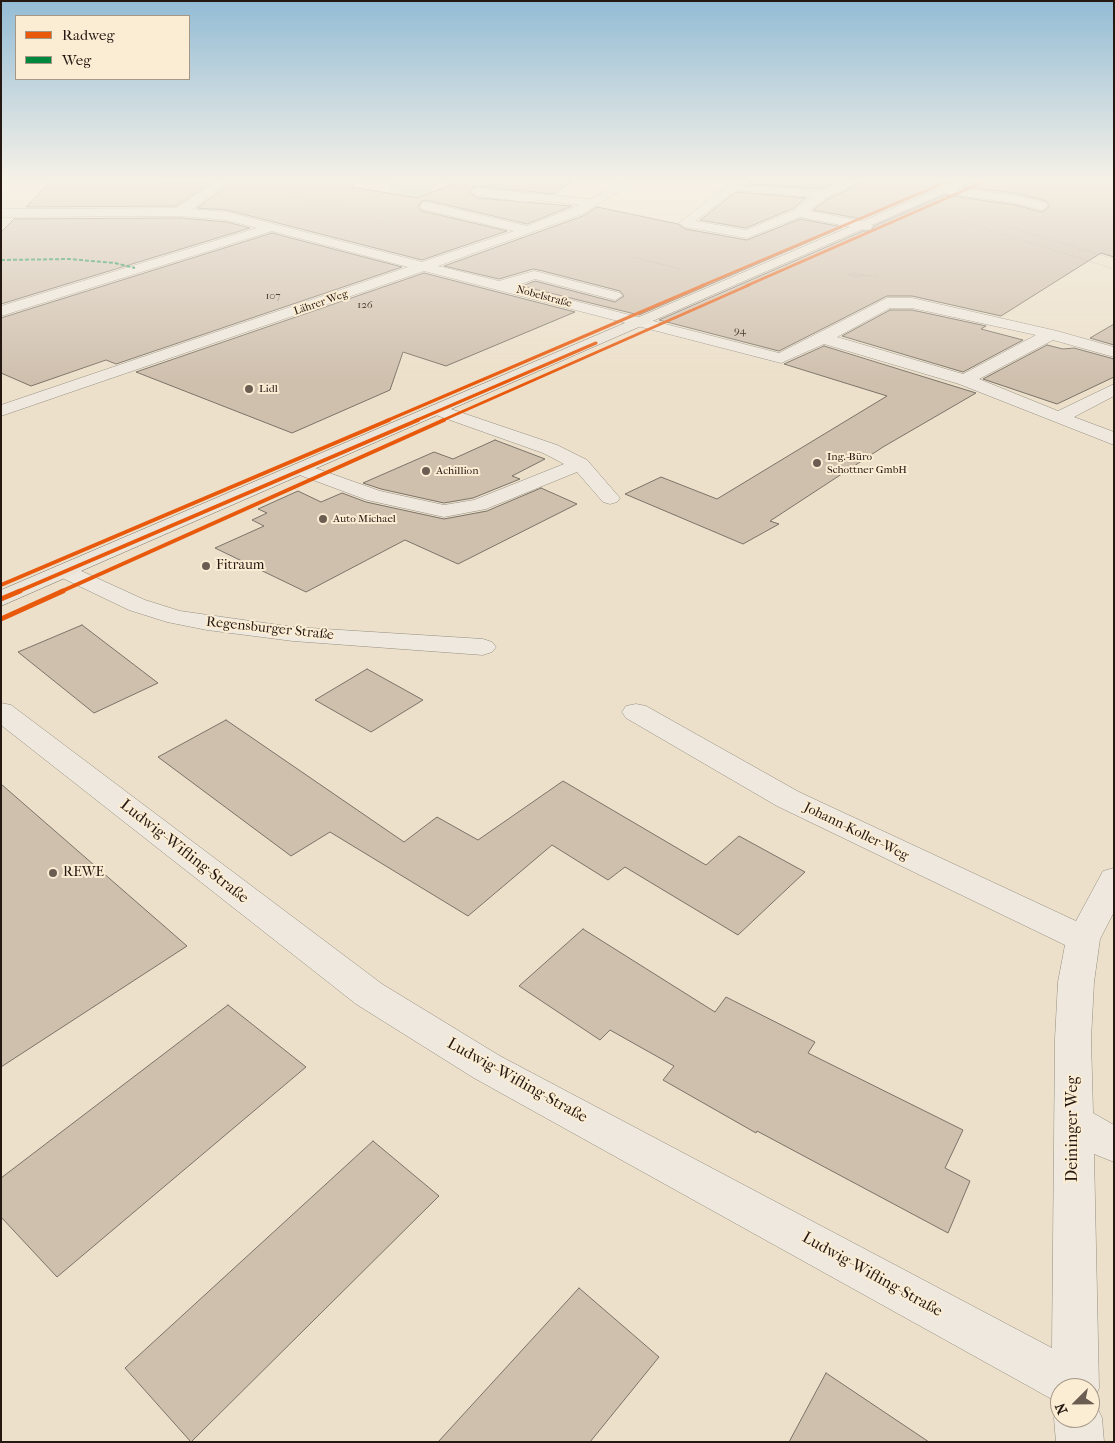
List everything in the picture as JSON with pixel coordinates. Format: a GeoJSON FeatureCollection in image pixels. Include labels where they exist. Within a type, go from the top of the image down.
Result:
{"type":"FeatureCollection","features":[{"type":"Feature","properties":{"kind":"main road"},"geometry":{"type":"LineString","coordinates":[[1,599],[817,247]]}},
{"type":"Feature","properties":{"kind":"street"},"geometry":{"type":"LineString","coordinates":[[1,310],[205,247]]}},
{"type":"Feature","properties":{"kind":"street","name":"Nobelstraße"},"geometry":{"type":"LineString","coordinates":[[353,247],[781,358],[823,338],[887,303],[912,303],[1051,334],[1114,352]]}},
{"type":"Feature","properties":{"kind":"street","name":"Lährer Weg"},"geometry":{"type":"LineString","coordinates":[[1,411],[480,247]]}},
{"type":"Feature","properties":{"kind":"street"},"geometry":{"type":"LineString","coordinates":[[500,286],[534,275],[615,296],[585,308]]}},
{"type":"Feature","properties":{"kind":"street"},"geometry":{"type":"LineString","coordinates":[[965,380],[1051,334]]}},
{"type":"Feature","properties":{"kind":"street"},"geometry":{"type":"LineString","coordinates":[[823,338],[965,380],[1114,439]]}},
{"type":"Feature","properties":{"kind":"street"},"geometry":{"type":"LineString","coordinates":[[1060,417],[1114,389]]}},
{"type":"Feature","properties":{"kind":"street"},"geometry":{"type":"LineString","coordinates":[[439,410],[550,449],[580,464],[610,498]]}},
{"type":"Feature","properties":{"kind":"street"},"geometry":{"type":"LineString","coordinates":[[301,469],[374,496],[444,511],[479,505],[580,464]]}},
{"type":"Feature","properties":{"kind":"street","name":"Regensburger Straße"},"geometry":{"type":"LineString","coordinates":[[66,571],[137,605],[176,617],[207,623],[293,634],[483,646]]}},
{"type":"Feature","properties":{"kind":"street","name":"Ludwig-Wifling-Straße"},"geometry":{"type":"LineString","coordinates":[[1,711],[368,994],[487,1066],[1050,1382]]}},
{"type":"Feature","properties":{"kind":"street","name":"Johann-Koller-Weg"},"geometry":{"type":"LineString","coordinates":[[636,712],[788,799],[1083,939]]}},
{"type":"Feature","properties":{"kind":"street","name":"Deininger Weg"},"geometry":{"type":"LineString","coordinates":[[1076,1378],[1073,1122],[1076,982],[1083,939],[1114,879]]}},
{"type":"Feature","properties":{"kind":"street"},"geometry":{"type":"LineString","coordinates":[[1073,1122],[1114,1145]]}},
{"type":"Feature","properties":{"kind":"street","name":"Deininger Weg"},"geometry":{"type":"LineString","coordinates":[[1079,1428],[1080,1442]]}},
{"type":"Feature","properties":{"kind":"path"},"geometry":{"type":"LineString","coordinates":[[1048,247],[1114,268]]}},
{"type":"Feature","properties":{"kind":"path"},"geometry":{"type":"LineString","coordinates":[[1076,247],[1114,259]]}},
{"type":"Feature","properties":{"kind":"path"},"geometry":{"type":"LineString","coordinates":[[633,257],[681,269]]}},
{"type":"Feature","properties":{"kind":"path"},"geometry":{"type":"LineString","coordinates":[[864,275],[861,277],[849,275],[854,273],[882,278]]}},
{"type":"Feature","properties":{"kind":"building"},"geometry":{"type":"Polygon","coordinates":[[[1,247],[187,247],[1,304],[1,247]]]}},
{"type":"Feature","properties":{"kind":"building"},"geometry":{"type":"Polygon","coordinates":[[[226,247],[327,247],[402,267],[116,364],[106,360],[31,386],[1,373],[1,318],[226,247]]]}},
{"type":"Feature","properties":{"kind":"building"},"geometry":{"type":"Polygon","coordinates":[[[373,247],[459,247],[422,260],[373,247]]]}},
{"type":"Feature","properties":{"kind":"building"},"geometry":{"type":"Polygon","coordinates":[[[496,247],[796,247],[639,315],[522,286],[535,281],[615,302],[624,296],[620,291],[539,270],[533,269],[499,279],[444,266],[496,247]]]}},
{"type":"Feature","properties":{"kind":"building"},"geometry":{"type":"Polygon","coordinates":[[[826,247],[1114,247],[1114,257],[1101,253],[1001,316],[912,296],[887,296],[779,351],[659,320],[826,247]]]}},
{"type":"Feature","properties":{"kind":"building"},"geometry":{"type":"Polygon","coordinates":[[[424,273],[575,312],[446,366],[403,352],[390,390],[292,433],[136,372],[424,273]]]}},
{"type":"Feature","properties":{"kind":"building"},"geometry":{"type":"Polygon","coordinates":[[[890,310],[912,310],[986,326],[981,329],[1023,340],[963,372],[842,336],[890,310]]]}},
{"type":"Feature","properties":{"kind":"building"},"geometry":{"type":"Polygon","coordinates":[[[1114,324],[1114,345],[1090,338],[1114,324]]]}},
{"type":"Feature","properties":{"kind":"building"},"geometry":{"type":"Polygon","coordinates":[[[1047,345],[1063,349],[1074,348],[1114,359],[1114,377],[1057,404],[983,379],[1047,345]]]}},
{"type":"Feature","properties":{"kind":"building"},"geometry":{"type":"Polygon","coordinates":[[[824,346],[976,393],[883,447],[770,521],[779,524],[743,544],[625,494],[661,477],[717,499],[887,396],[784,364],[824,346]]]}},
{"type":"Feature","properties":{"kind":"building"},"geometry":{"type":"Polygon","coordinates":[[[495,440],[545,459],[512,476],[520,479],[473,498],[444,503],[381,489],[363,483],[434,452],[453,459],[495,440]]]}},
{"type":"Feature","properties":{"kind":"building"},"geometry":{"type":"Polygon","coordinates":[[[541,488],[577,504],[458,564],[405,540],[306,592],[215,548],[264,526],[252,520],[267,513],[258,509],[298,491],[321,502],[342,493],[366,502],[444,519],[487,511],[541,488]]]}},
{"type":"Feature","properties":{"kind":"building"},"geometry":{"type":"Polygon","coordinates":[[[82,625],[158,683],[94,713],[18,652],[82,625]]]}},
{"type":"Feature","properties":{"kind":"building"},"geometry":{"type":"Polygon","coordinates":[[[367,669],[423,700],[371,732],[315,700],[367,669]]]}},
{"type":"Feature","properties":{"kind":"building"},"geometry":{"type":"Polygon","coordinates":[[[226,720],[404,842],[437,817],[478,840],[563,781],[706,865],[739,836],[805,872],[738,935],[625,867],[608,880],[552,845],[468,916],[330,832],[291,856],[158,757],[226,720]]]}},
{"type":"Feature","properties":{"kind":"building","name":"REWE"},"geometry":{"type":"Polygon","coordinates":[[[1,784],[187,946],[1,1067],[1,784]]]}},
{"type":"Feature","properties":{"kind":"building"},"geometry":{"type":"Polygon","coordinates":[[[583,929],[715,1012],[726,997],[815,1042],[808,1053],[963,1130],[945,1168],[970,1181],[948,1233],[757,1131],[756,1133],[663,1080],[674,1066],[610,1030],[600,1040],[519,986],[583,929]]]}},
{"type":"Feature","properties":{"kind":"building"},"geometry":{"type":"Polygon","coordinates":[[[228,1005],[306,1067],[57,1277],[1,1217],[1,1178],[228,1005]]]}},
{"type":"Feature","properties":{"kind":"building"},"geometry":{"type":"Polygon","coordinates":[[[373,1141],[439,1196],[191,1442],[125,1368],[373,1141]]]}},
{"type":"Feature","properties":{"kind":"building"},"geometry":{"type":"Polygon","coordinates":[[[579,1288],[659,1357],[590,1442],[438,1442],[579,1288]]]}},
{"type":"Feature","properties":{"kind":"building"},"geometry":{"type":"Polygon","coordinates":[[[826,1373],[929,1442],[789,1442],[826,1373]]]}},
{"type":"Feature","properties":{"kind":"marked path"},"geometry":{"type":"LineString","coordinates":[[1,260],[69,259],[115,263],[135,268]]}},
{"type":"Feature","properties":{"kind":"cycle path"},"geometry":{"type":"LineString","coordinates":[[1,585],[793,247]]}},
{"type":"Feature","properties":{"kind":"cycle path"},"geometry":{"type":"LineString","coordinates":[[1,619],[318,475],[835,247]]}},
{"type":"Feature","properties":{"kind":"cycle path"},"geometry":{"type":"LineString","coordinates":[[1,599],[596,343]]}},
{"type":"Feature","properties":{"kind":"place","name":"Lidl"},"geometry":{"type":"Point","coordinates":[249,389]}},
{"type":"Feature","properties":{"kind":"place","name":"Ing.-Büro Schottner GmbH"},"geometry":{"type":"Point","coordinates":[817,463]}},
{"type":"Feature","properties":{"kind":"place","name":"Achillion"},"geometry":{"type":"Point","coordinates":[426,471]}},
{"type":"Feature","properties":{"kind":"place","name":"Auto Michael"},"geometry":{"type":"Point","coordinates":[323,519]}},
{"type":"Feature","properties":{"kind":"place","name":"Fitraum"},"geometry":{"type":"Point","coordinates":[206,566]}},
{"type":"Feature","properties":{"kind":"place","name":"REWE"},"geometry":{"type":"Point","coordinates":[53,873]}}]}
